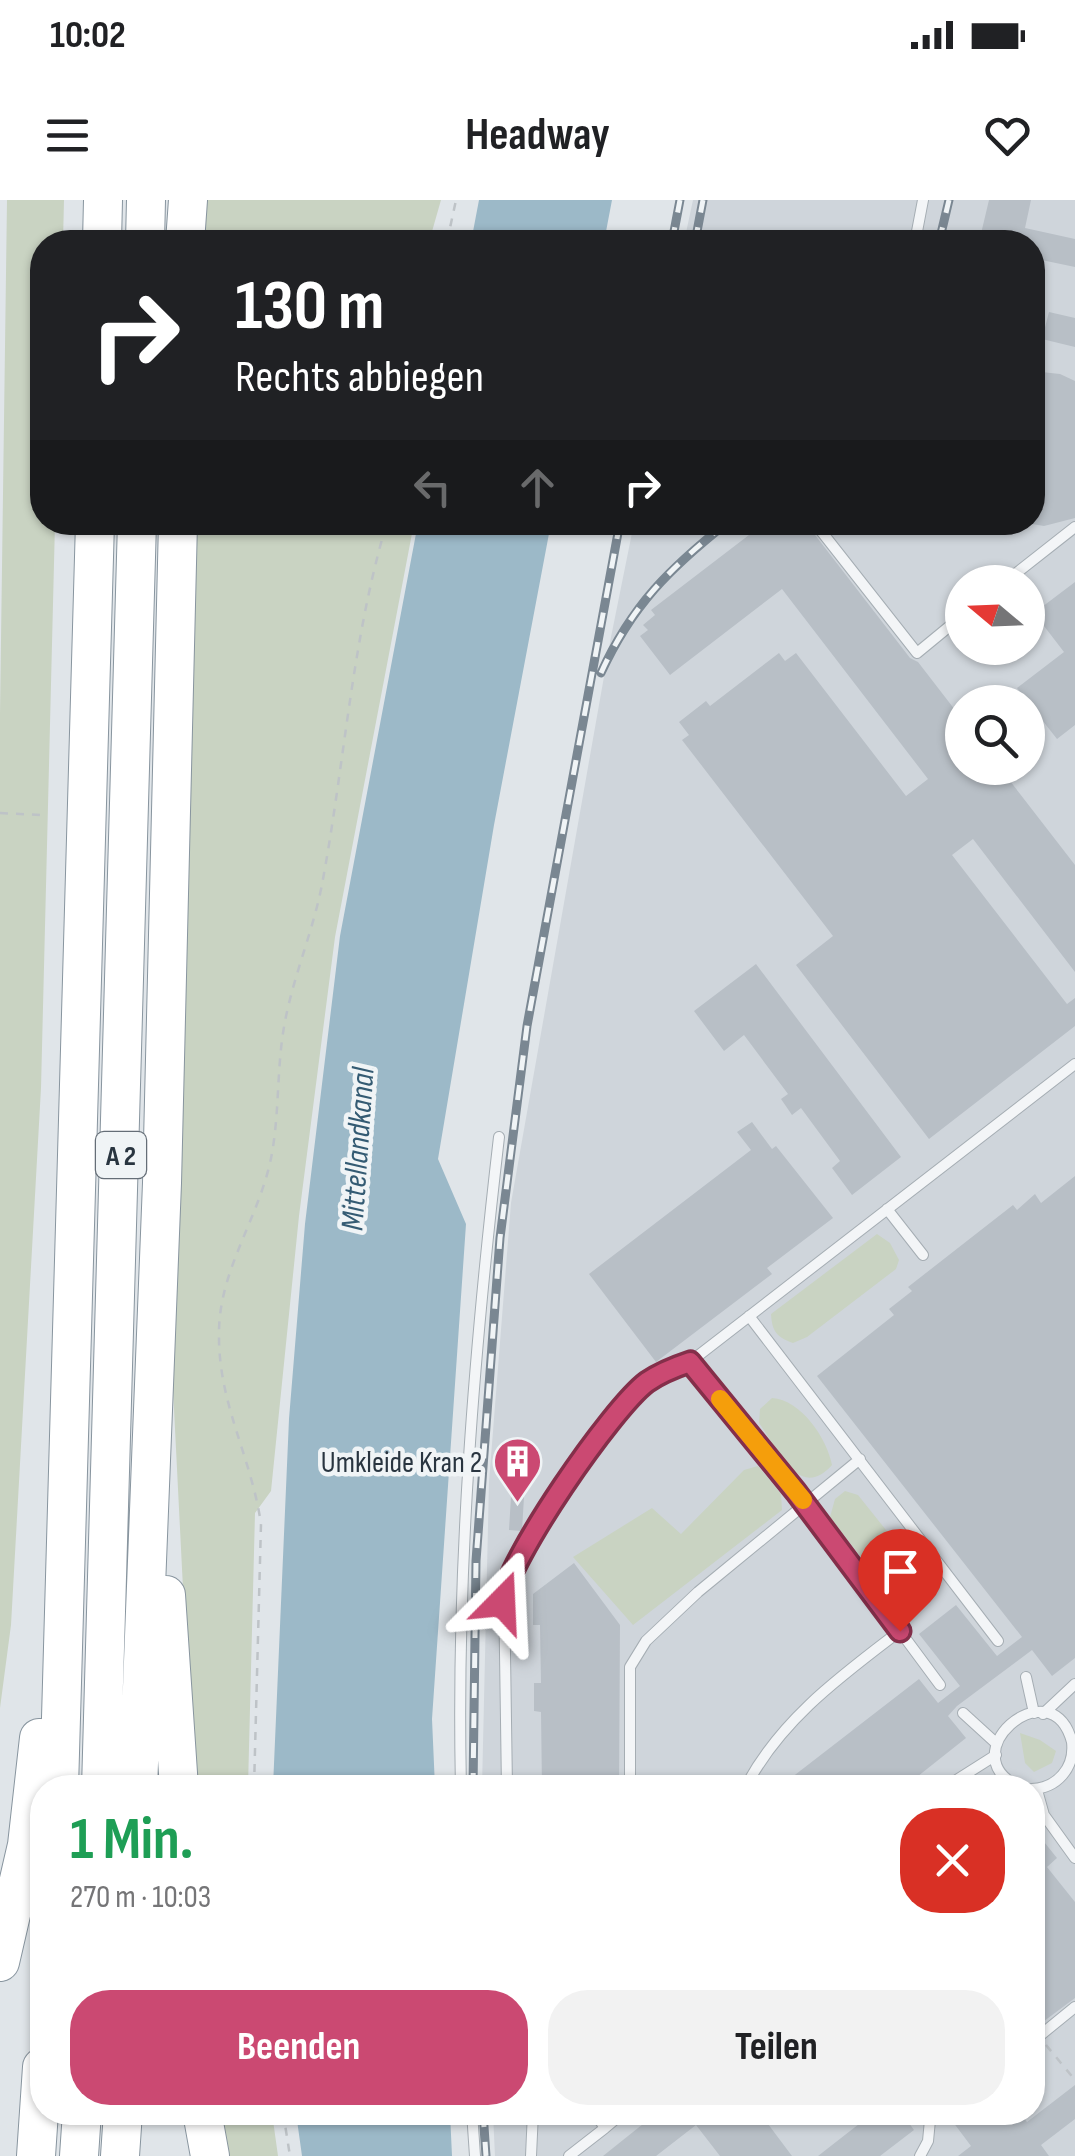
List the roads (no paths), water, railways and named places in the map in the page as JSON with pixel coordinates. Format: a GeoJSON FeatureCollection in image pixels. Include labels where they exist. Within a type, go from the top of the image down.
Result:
{"type":"FeatureCollection","features":[{"type":"Feature","properties":{"kind":"highway"},"geometry":{"type":"LineString","coordinates":[[103,230],[104,200]]}},
{"type":"Feature","properties":{"kind":"highway"},"geometry":{"type":"LineString","coordinates":[[145,230],[146,200]]}},
{"type":"Feature","properties":{"kind":"highway"},"geometry":{"type":"LineString","coordinates":[[185,230],[186,200]]}},
{"type":"Feature","properties":{"kind":"highway","name":"A 2"},"geometry":{"type":"LineString","coordinates":[[60,1775],[95,535]]}},
{"type":"Feature","properties":{"kind":"highway","name":"A 2"},"geometry":{"type":"LineString","coordinates":[[102,1775],[137,535]]}},
{"type":"Feature","properties":{"kind":"highway"},"geometry":{"type":"LineString","coordinates":[[139,1775],[162,1182],[178,535]]}},
{"type":"Feature","properties":{"kind":"highway"},"geometry":{"type":"LineString","coordinates":[[162,1182],[164,1531],[177,1775]]}},
{"type":"Feature","properties":{"kind":"highway"},"geometry":{"type":"LineString","coordinates":[[34,1775],[58,1361],[78,1197]]}},
{"type":"Feature","properties":{"kind":"highway"},"geometry":{"type":"LineString","coordinates":[[0,1962],[30,1811]]}},
{"type":"Feature","properties":{"kind":"highway"},"geometry":{"type":"LineString","coordinates":[[36,2156],[38,2125]]}},
{"type":"Feature","properties":{"kind":"highway"},"geometry":{"type":"LineString","coordinates":[[79,2156],[81,2125]]}},
{"type":"Feature","properties":{"kind":"highway"},"geometry":{"type":"LineString","coordinates":[[120,2156],[122,2125]]}},
{"type":"Feature","properties":{"kind":"highway"},"geometry":{"type":"LineString","coordinates":[[204,2125],[210,2156]]}},
{"type":"Feature","properties":{"kind":"lane"},"geometry":{"type":"LineString","coordinates":[[916,230],[922,200]]}},
{"type":"Feature","properties":{"kind":"lane"},"geometry":{"type":"LineString","coordinates":[[1027,565],[1075,527]]}},
{"type":"Feature","properties":{"kind":"lane"},"geometry":{"type":"LineString","coordinates":[[824,535],[917,652],[945,630]]}},
{"type":"Feature","properties":{"kind":"lane"},"geometry":{"type":"LineString","coordinates":[[506,1775],[504,1586],[539,1524],[631,1397],[647,1382],[690,1362],[1075,1064]]}},
{"type":"Feature","properties":{"kind":"lane"},"geometry":{"type":"LineString","coordinates":[[461,1775],[464,1560],[478,1343],[500,1137]]}},
{"type":"Feature","properties":{"kind":"lane"},"geometry":{"type":"LineString","coordinates":[[887,1209],[922,1255]]}},
{"type":"Feature","properties":{"kind":"lane"},"geometry":{"type":"LineString","coordinates":[[749,1316],[998,1641]]}},
{"type":"Feature","properties":{"kind":"lane"},"geometry":{"type":"LineString","coordinates":[[690,1362],[804,1502],[940,1685]]}},
{"type":"Feature","properties":{"kind":"lane"},"geometry":{"type":"LineString","coordinates":[[630,1775],[630,1667],[646,1640],[804,1502],[860,1459]]}},
{"type":"Feature","properties":{"kind":"lane"},"geometry":{"type":"LineString","coordinates":[[752,1775],[758,1762],[823,1690],[900,1631]]}},
{"type":"Feature","properties":{"kind":"lane"},"geometry":{"type":"LineString","coordinates":[[1026,1678],[1038,1713]]}},
{"type":"Feature","properties":{"kind":"lane"},"geometry":{"type":"LineString","coordinates":[[962,1775],[996,1750],[1010,1722],[1038,1713],[1075,1684]]}},
{"type":"Feature","properties":{"kind":"lane"},"geometry":{"type":"LineString","coordinates":[[963,1713],[996,1750],[1005,1775]]}},
{"type":"Feature","properties":{"kind":"lane"},"geometry":{"type":"LineString","coordinates":[[1038,1713],[1053,1717],[1067,1730],[1074,1753],[1059,1781],[1045,1785]]}},
{"type":"Feature","properties":{"kind":"lane"},"geometry":{"type":"LineString","coordinates":[[1045,1816],[1075,1858]]}},
{"type":"Feature","properties":{"kind":"lane"},"geometry":{"type":"LineString","coordinates":[[1045,2032],[1075,2008]]}},
{"type":"Feature","properties":{"kind":"lane"},"geometry":{"type":"LineString","coordinates":[[473,2125],[475,2156]]}},
{"type":"Feature","properties":{"kind":"lane"},"geometry":{"type":"LineString","coordinates":[[530,2156],[532,2125]]}},
{"type":"Feature","properties":{"kind":"lane"},"geometry":{"type":"LineString","coordinates":[[569,2156],[609,2125]]}},
{"type":"Feature","properties":{"kind":"lane"},"geometry":{"type":"LineString","coordinates":[[920,2156],[928,2141],[927,2125]]}},
{"type":"Feature","properties":{"kind":"water"},"geometry":{"type":"Polygon","coordinates":[[[479,200],[612,200],[606,230],[473,230],[479,200]]]}},
{"type":"Feature","properties":{"kind":"water","name":"Mittellandkanal"},"geometry":{"type":"Polygon","coordinates":[[[416,535],[549,535],[494,825],[438,1159],[466,1224],[432,1719],[434,1775],[274,1775],[289,1419],[305,1224],[340,936],[416,535]]]}},
{"type":"Feature","properties":{"kind":"water"},"geometry":{"type":"Polygon","coordinates":[[[298,2125],[451,2125],[452,2156],[302,2156],[298,2125]]]}},
{"type":"Feature","properties":{"kind":"railway"},"geometry":{"type":"LineString","coordinates":[[674,230],[680,200]]}},
{"type":"Feature","properties":{"kind":"railway"},"geometry":{"type":"LineString","coordinates":[[697,230],[703,200]]}},
{"type":"Feature","properties":{"kind":"railway"},"geometry":{"type":"LineString","coordinates":[[942,230],[949,200]]}},
{"type":"Feature","properties":{"kind":"railway"},"geometry":{"type":"LineString","coordinates":[[473,1775],[476,1561],[500,1238],[527,1026],[618,535]]}},
{"type":"Feature","properties":{"kind":"railway"},"geometry":{"type":"LineString","coordinates":[[601,673],[626,627],[654,589],[712,535]]}},
{"type":"Feature","properties":{"kind":"railway"},"geometry":{"type":"LineString","coordinates":[[484,2125],[486,2156]]}},
{"type":"Feature","properties":{"kind":"place","name":"Umkleide Kran 2"},"geometry":{"type":"Point","coordinates":[517,1504]}}]}
